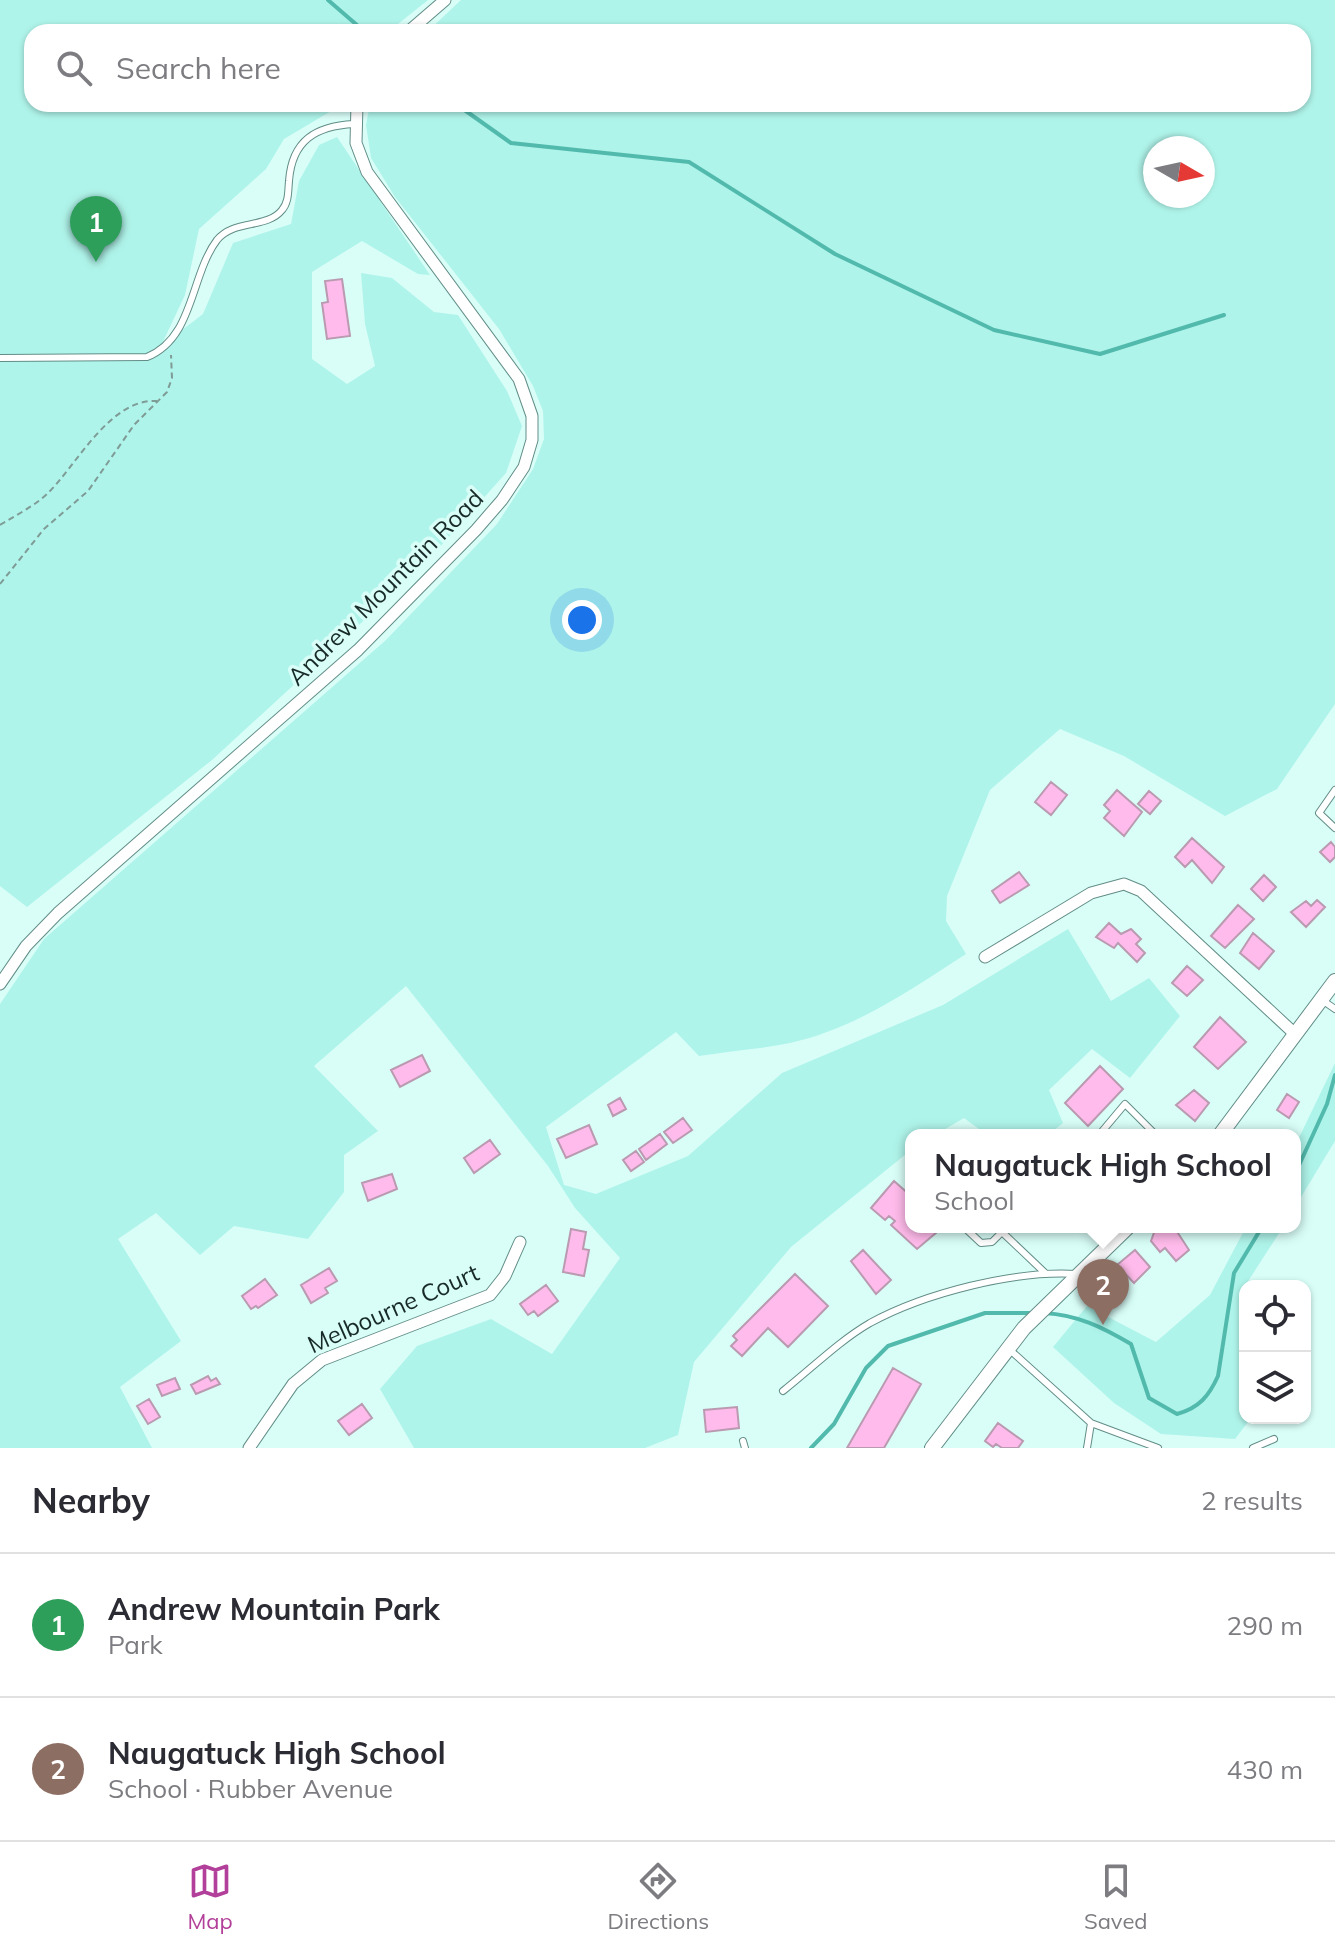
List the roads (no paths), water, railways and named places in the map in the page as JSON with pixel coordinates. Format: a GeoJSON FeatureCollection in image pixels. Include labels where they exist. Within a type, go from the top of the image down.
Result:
{"type":"FeatureCollection","features":[{"type":"Feature","properties":{"kind":"street"},"geometry":{"type":"LineString","coordinates":[[417,24],[445,0]]}},
{"type":"Feature","properties":{"kind":"street","name":"Andrew Mountain Road"},"geometry":{"type":"LineString","coordinates":[[0,984],[26,946],[58,913],[384,625],[502,500],[524,467],[533,428],[524,390],[496,343],[367,172],[358,152],[354,124],[356,112]]}},
{"type":"Feature","properties":{"kind":"street"},"geometry":{"type":"LineString","coordinates":[[985,957],[1091,893],[1124,884],[1141,891],[1296,1035]]}},
{"type":"Feature","properties":{"kind":"street"},"geometry":{"type":"LineString","coordinates":[[1225,1129],[1335,981]]}},
{"type":"Feature","properties":{"kind":"street"},"geometry":{"type":"LineString","coordinates":[[932,1448],[1024,1328],[1122,1233]]}},
{"type":"Feature","properties":{"kind":"street","name":"Melbourne Court"},"geometry":{"type":"LineString","coordinates":[[249,1448],[293,1384],[322,1360],[490,1295],[505,1276],[520,1242]]}},
{"type":"Feature","properties":{"kind":"lane"},"geometry":{"type":"LineString","coordinates":[[0,358],[147,357],[166,347],[222,235],[247,223],[277,216],[287,202],[292,164],[306,139],[324,127],[354,124]]}},
{"type":"Feature","properties":{"kind":"lane"},"geometry":{"type":"LineString","coordinates":[[1335,790],[1319,813],[1335,828]]}},
{"type":"Feature","properties":{"kind":"lane"},"geometry":{"type":"LineString","coordinates":[[1322,1000],[1335,1009]]}},
{"type":"Feature","properties":{"kind":"lane"},"geometry":{"type":"LineString","coordinates":[[1104,1129],[1125,1104],[1150,1129]]}},
{"type":"Feature","properties":{"kind":"lane"},"geometry":{"type":"LineString","coordinates":[[970,1233],[981,1243],[992,1242],[1002,1233]]}},
{"type":"Feature","properties":{"kind":"lane"},"geometry":{"type":"LineString","coordinates":[[1008,1233],[1044,1272]]}},
{"type":"Feature","properties":{"kind":"lane"},"geometry":{"type":"LineString","coordinates":[[783,1391],[868,1324],[904,1307],[978,1286],[1044,1272],[1081,1274]]}},
{"type":"Feature","properties":{"kind":"lane"},"geometry":{"type":"LineString","coordinates":[[1008,1348],[1091,1423],[1158,1448]]}},
{"type":"Feature","properties":{"kind":"lane"},"geometry":{"type":"LineString","coordinates":[[1087,1448],[1091,1423]]}},
{"type":"Feature","properties":{"kind":"lane"},"geometry":{"type":"LineString","coordinates":[[1253,1448],[1274,1439]]}},
{"type":"Feature","properties":{"kind":"waterway"},"geometry":{"type":"LineString","coordinates":[[328,0],[356,24]]}},
{"type":"Feature","properties":{"kind":"waterway"},"geometry":{"type":"LineString","coordinates":[[467,112],[511,143],[689,162],[835,254],[994,330],[1100,354],[1224,315]]}},
{"type":"Feature","properties":{"kind":"waterway"},"geometry":{"type":"LineString","coordinates":[[1301,1161],[1327,1104],[1335,1075]]}},
{"type":"Feature","properties":{"kind":"waterway"},"geometry":{"type":"LineString","coordinates":[[1044,1313],[1089,1323],[1131,1344],[1149,1398],[1177,1414],[1202,1400],[1218,1376],[1234,1273],[1258,1233]]}},
{"type":"Feature","properties":{"kind":"waterway"},"geometry":{"type":"LineString","coordinates":[[811,1448],[834,1424],[866,1368],[888,1346],[985,1313],[1035,1313]]}},
{"type":"Feature","properties":{"kind":"place","name":"Andrew Mountain Park"},"geometry":{"type":"Point","coordinates":[96,262]}},
{"type":"Feature","properties":{"kind":"place","name":"Naugatuck High School"},"geometry":{"type":"Point","coordinates":[1103,1325]}}]}
